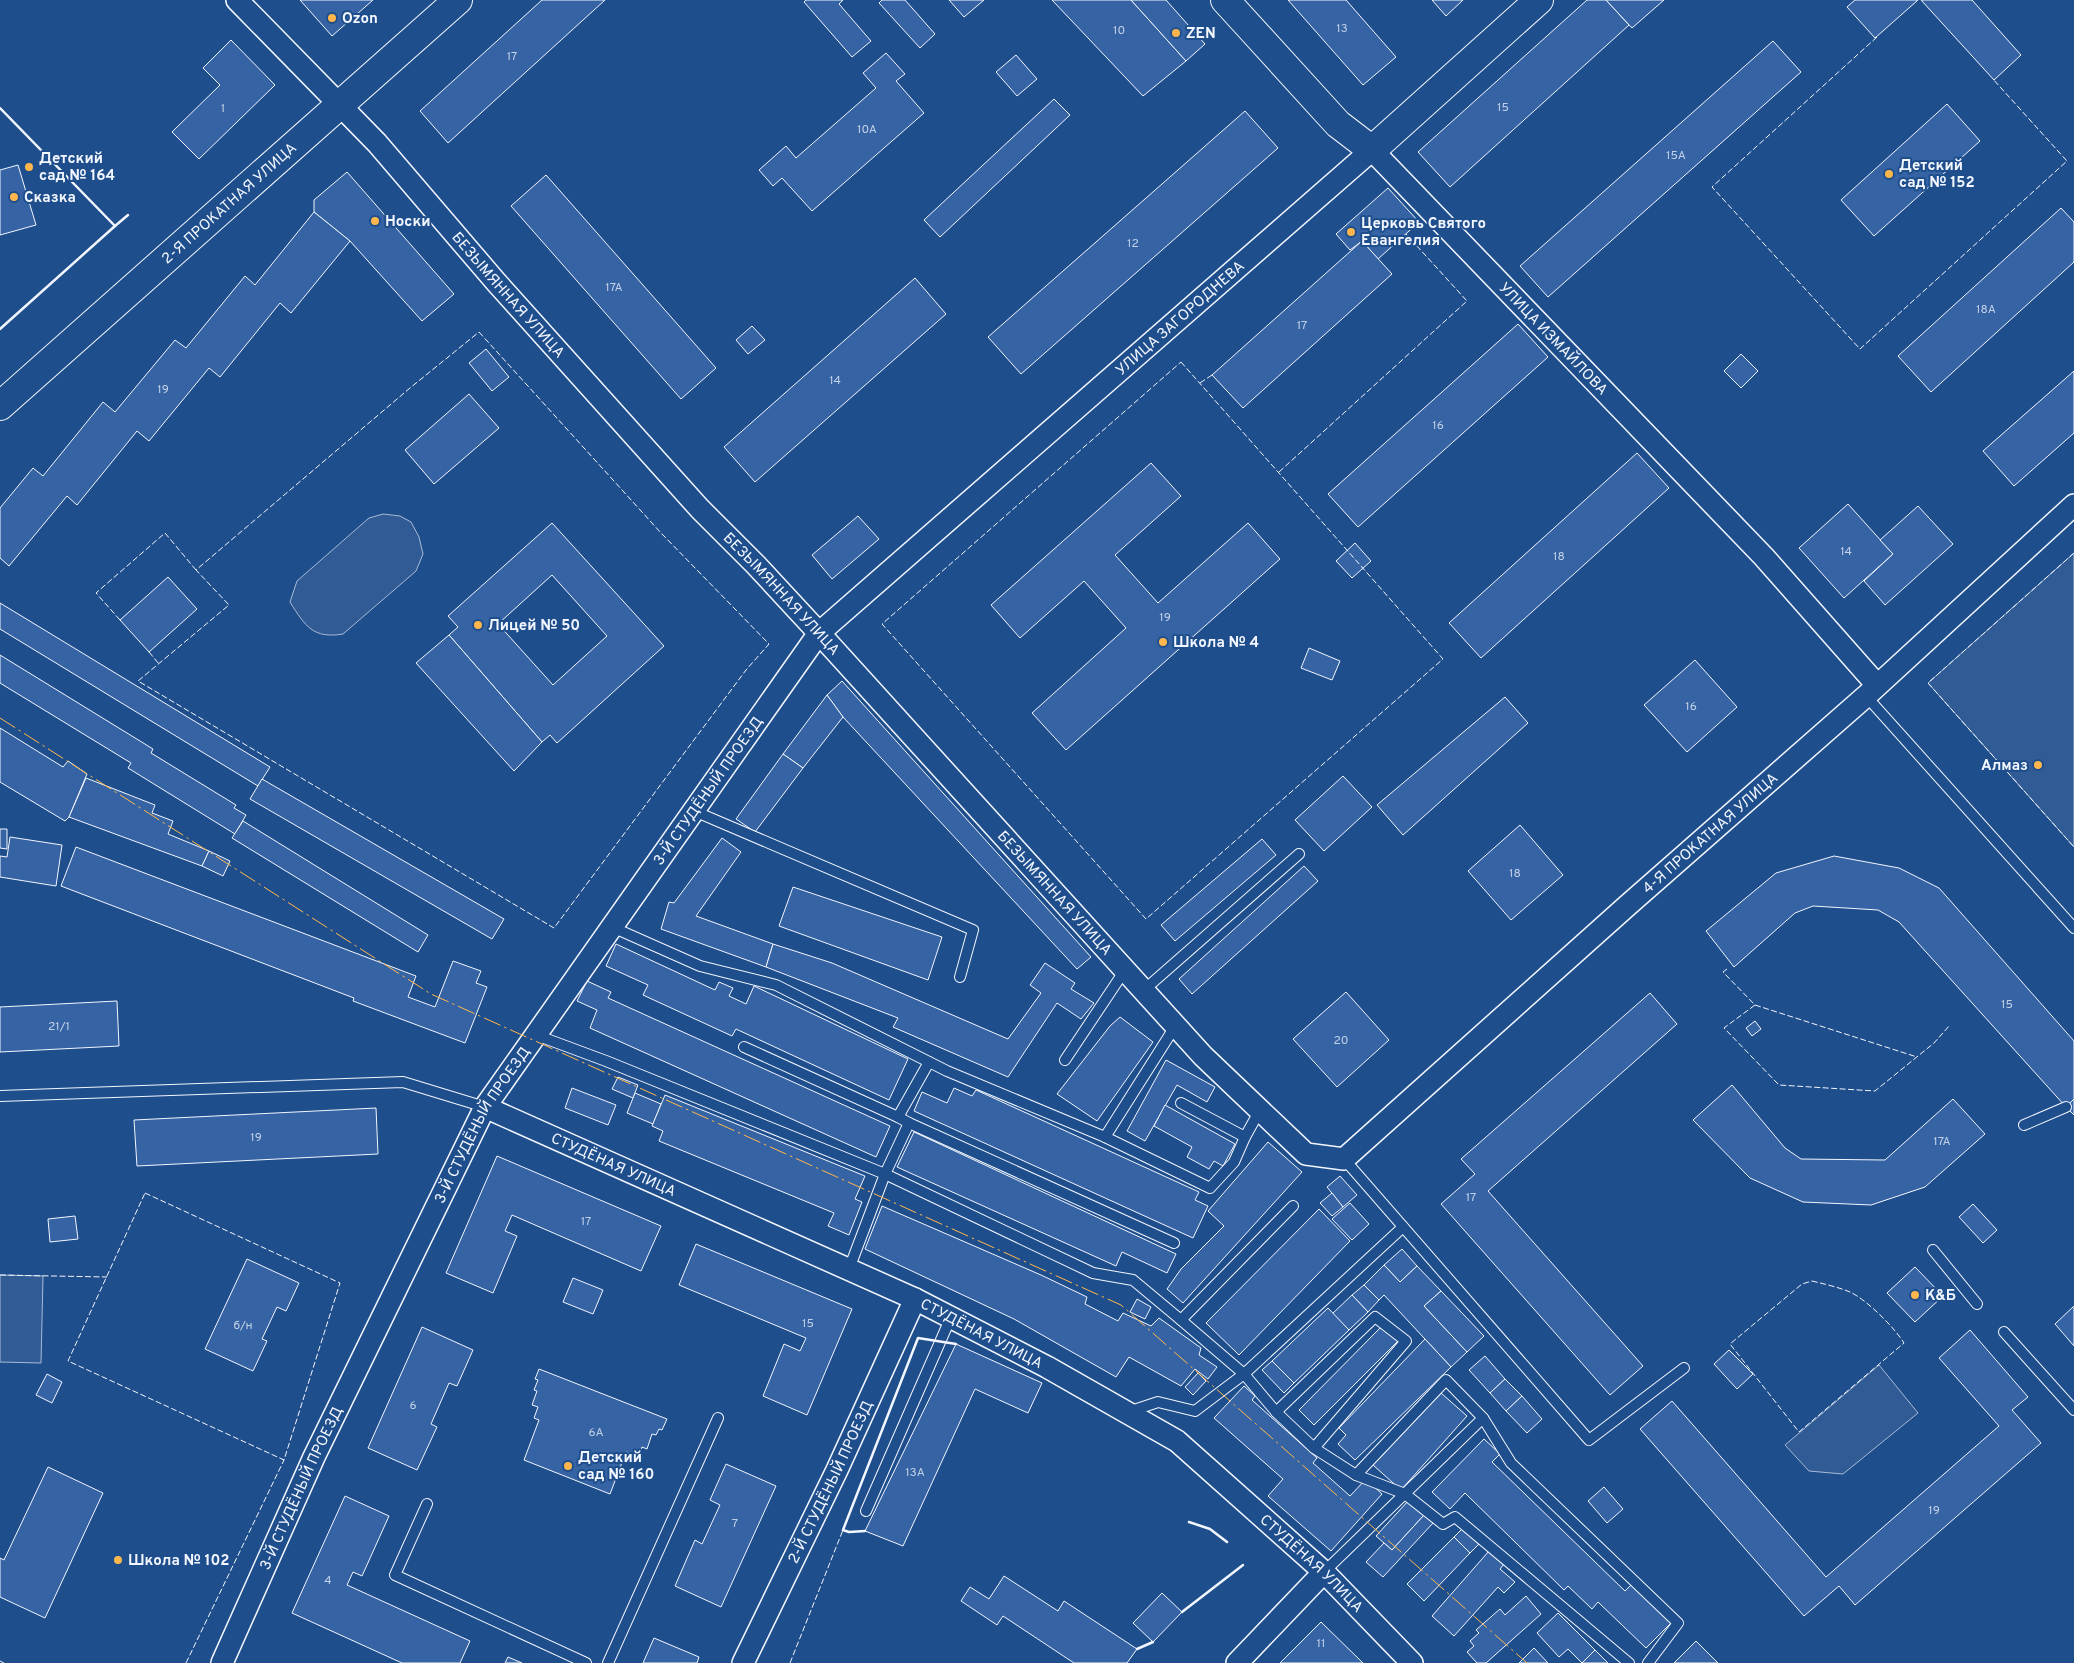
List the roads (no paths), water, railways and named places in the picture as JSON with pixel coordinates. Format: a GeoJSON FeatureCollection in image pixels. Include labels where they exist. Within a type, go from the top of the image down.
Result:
{"type":"FeatureCollection","features":[{"type":"Feature","properties":{"kind":"street","name":"БЕЗЫМЯННАЯ УЛИЦА"},"geometry":{"type":"LineString","coordinates":[[237,0],[377,143],[496,282],[700,508],[819,633],[1203,1056],[1306,1154],[1344,1159]]}},
{"type":"Feature","properties":{"kind":"street","name":"2-Я ПРОКАТНАЯ УЛИЦА"},"geometry":{"type":"LineString","coordinates":[[0,406],[458,0]]}},
{"type":"Feature","properties":{"kind":"street","name":"УЛИЦА ИЗМАЙЛОВА"},"geometry":{"type":"LineString","coordinates":[[1225,0],[1338,124],[1372,150],[1764,557],[1871,691]]}},
{"type":"Feature","properties":{"kind":"street","name":"УЛИЦА ЗАГОРОДНЕВА"},"geometry":{"type":"LineString","coordinates":[[819,633],[1372,150],[1539,0]]}},
{"type":"Feature","properties":{"kind":"street","name":"4-Я ПРОКАТНАЯ УЛИЦА"},"geometry":{"type":"LineString","coordinates":[[1344,1159],[1628,904],[1871,691],[2074,506]]}},
{"type":"Feature","properties":{"kind":"street","name":"3-Й СТУДЁНЫЙ ПРОЕЗД"},"geometry":{"type":"LineString","coordinates":[[222,1663],[314,1456],[484,1107],[819,633]]}},
{"type":"Feature","properties":{"kind":"street","name":"СТУДЁНАЯ УЛИЦА"},"geometry":{"type":"LineString","coordinates":[[484,1107],[915,1299],[1047,1367],[1177,1441],[1324,1572],[1412,1663]]}},
{"type":"Feature","properties":{"kind":"street","name":"2-Й СТУДЁНЫЙ ПРОЕЗД"},"geometry":{"type":"LineString","coordinates":[[743,1663],[838,1470],[915,1299]]}},
{"type":"Feature","properties":{"kind":"street"},"geometry":{"type":"LineString","coordinates":[[1237,1663],[1324,1572]]}},
{"type":"Feature","properties":{"kind":"lane"},"geometry":{"type":"LineString","coordinates":[[1871,691],[2074,928]]}},
{"type":"Feature","properties":{"kind":"lane"},"geometry":{"type":"LineString","coordinates":[[694,811],[973,930],[960,977]]}},
{"type":"Feature","properties":{"kind":"lane"},"geometry":{"type":"LineString","coordinates":[[1144,990],[1298,854]]}},
{"type":"Feature","properties":{"kind":"lane"},"geometry":{"type":"LineString","coordinates":[[612,927],[700,966],[776,985],[929,1062],[1105,1137],[1210,1188],[1234,1162],[1260,1110]]}},
{"type":"Feature","properties":{"kind":"lane"},"geometry":{"type":"LineString","coordinates":[[1065,1060],[1125,970]]}},
{"type":"Feature","properties":{"kind":"lane"},"geometry":{"type":"LineString","coordinates":[[1105,1137],[1176,1026]]}},
{"type":"Feature","properties":{"kind":"lane"},"geometry":{"type":"LineString","coordinates":[[536,1035],[606,1061],[885,1174],[1093,1273],[1133,1280],[1244,1374],[1276,1412],[1314,1448],[1356,1475],[1405,1494],[1443,1524],[1455,1517],[1629,1663]]}},
{"type":"Feature","properties":{"kind":"lane"},"geometry":{"type":"LineString","coordinates":[[744,1047],[1174,1243]]}},
{"type":"Feature","properties":{"kind":"lane"},"geometry":{"type":"LineString","coordinates":[[898,1117],[929,1062]]}},
{"type":"Feature","properties":{"kind":"lane"},"geometry":{"type":"LineString","coordinates":[[0,1096],[403,1082],[484,1107]]}},
{"type":"Feature","properties":{"kind":"lane"},"geometry":{"type":"LineString","coordinates":[[1181,1103],[1245,1137]]}},
{"type":"Feature","properties":{"kind":"lane"},"geometry":{"type":"LineString","coordinates":[[2024,1125],[2066,1107]]}},
{"type":"Feature","properties":{"kind":"lane"},"geometry":{"type":"LineString","coordinates":[[850,1269],[885,1174],[909,1123]]}},
{"type":"Feature","properties":{"kind":"lane"},"geometry":{"type":"LineString","coordinates":[[1344,1159],[1589,1440],[1684,1368]]}},
{"type":"Feature","properties":{"kind":"lane"},"geometry":{"type":"LineString","coordinates":[[1181,1320],[1293,1206]]}},
{"type":"Feature","properties":{"kind":"lane"},"geometry":{"type":"LineString","coordinates":[[1127,1412],[1158,1402],[1195,1411],[1244,1374],[1403,1227]]}},
{"type":"Feature","properties":{"kind":"lane"},"geometry":{"type":"LineString","coordinates":[[1933,1250],[1977,1304]]}},
{"type":"Feature","properties":{"kind":"lane"},"geometry":{"type":"LineString","coordinates":[[866,1511],[951,1317]]}},
{"type":"Feature","properties":{"kind":"lane"},"geometry":{"type":"LineString","coordinates":[[1276,1412],[1375,1317],[1406,1341],[1314,1448]]}},
{"type":"Feature","properties":{"kind":"lane"},"geometry":{"type":"LineString","coordinates":[[2004,1332],[2074,1410]]}},
{"type":"Feature","properties":{"kind":"lane"},"geometry":{"type":"LineString","coordinates":[[1356,1475],[1446,1380],[1483,1418],[1511,1463],[1678,1623],[1648,1663]]}},
{"type":"Feature","properties":{"kind":"lane"},"geometry":{"type":"LineString","coordinates":[[608,1663],[718,1418]]}},
{"type":"Feature","properties":{"kind":"lane"},"geometry":{"type":"LineString","coordinates":[[1324,1572],[1483,1418]]}},
{"type":"Feature","properties":{"kind":"lane"},"geometry":{"type":"LineString","coordinates":[[427,1504],[396,1575],[586,1663]]}},
{"type":"Feature","properties":{"kind":"place","name":"Ozon"},"geometry":{"type":"Point","coordinates":[332,18]}},
{"type":"Feature","properties":{"kind":"place","name":"ZEN"},"geometry":{"type":"Point","coordinates":[1176,33]}},
{"type":"Feature","properties":{"kind":"place","name":"Детский сад № 164"},"geometry":{"type":"Point","coordinates":[29,167]}},
{"type":"Feature","properties":{"kind":"place","name":"Детский сад № 152"},"geometry":{"type":"Point","coordinates":[1889,174]}},
{"type":"Feature","properties":{"kind":"place","name":"Сказка"},"geometry":{"type":"Point","coordinates":[14,197]}},
{"type":"Feature","properties":{"kind":"place","name":"Носки"},"geometry":{"type":"Point","coordinates":[375,221]}},
{"type":"Feature","properties":{"kind":"place","name":"Церковь Святого Евангелия"},"geometry":{"type":"Point","coordinates":[1351,232]}},
{"type":"Feature","properties":{"kind":"place","name":"Лицей № 50"},"geometry":{"type":"Point","coordinates":[478,625]}},
{"type":"Feature","properties":{"kind":"place","name":"Школа № 4"},"geometry":{"type":"Point","coordinates":[1163,642]}},
{"type":"Feature","properties":{"kind":"place","name":"Алмаз"},"geometry":{"type":"Point","coordinates":[2038,765]}},
{"type":"Feature","properties":{"kind":"place","name":"К&Б"},"geometry":{"type":"Point","coordinates":[1915,1295]}},
{"type":"Feature","properties":{"kind":"place","name":"Детский сад № 160"},"geometry":{"type":"Point","coordinates":[568,1466]}},
{"type":"Feature","properties":{"kind":"place","name":"Школа № 102"},"geometry":{"type":"Point","coordinates":[118,1560]}}]}
